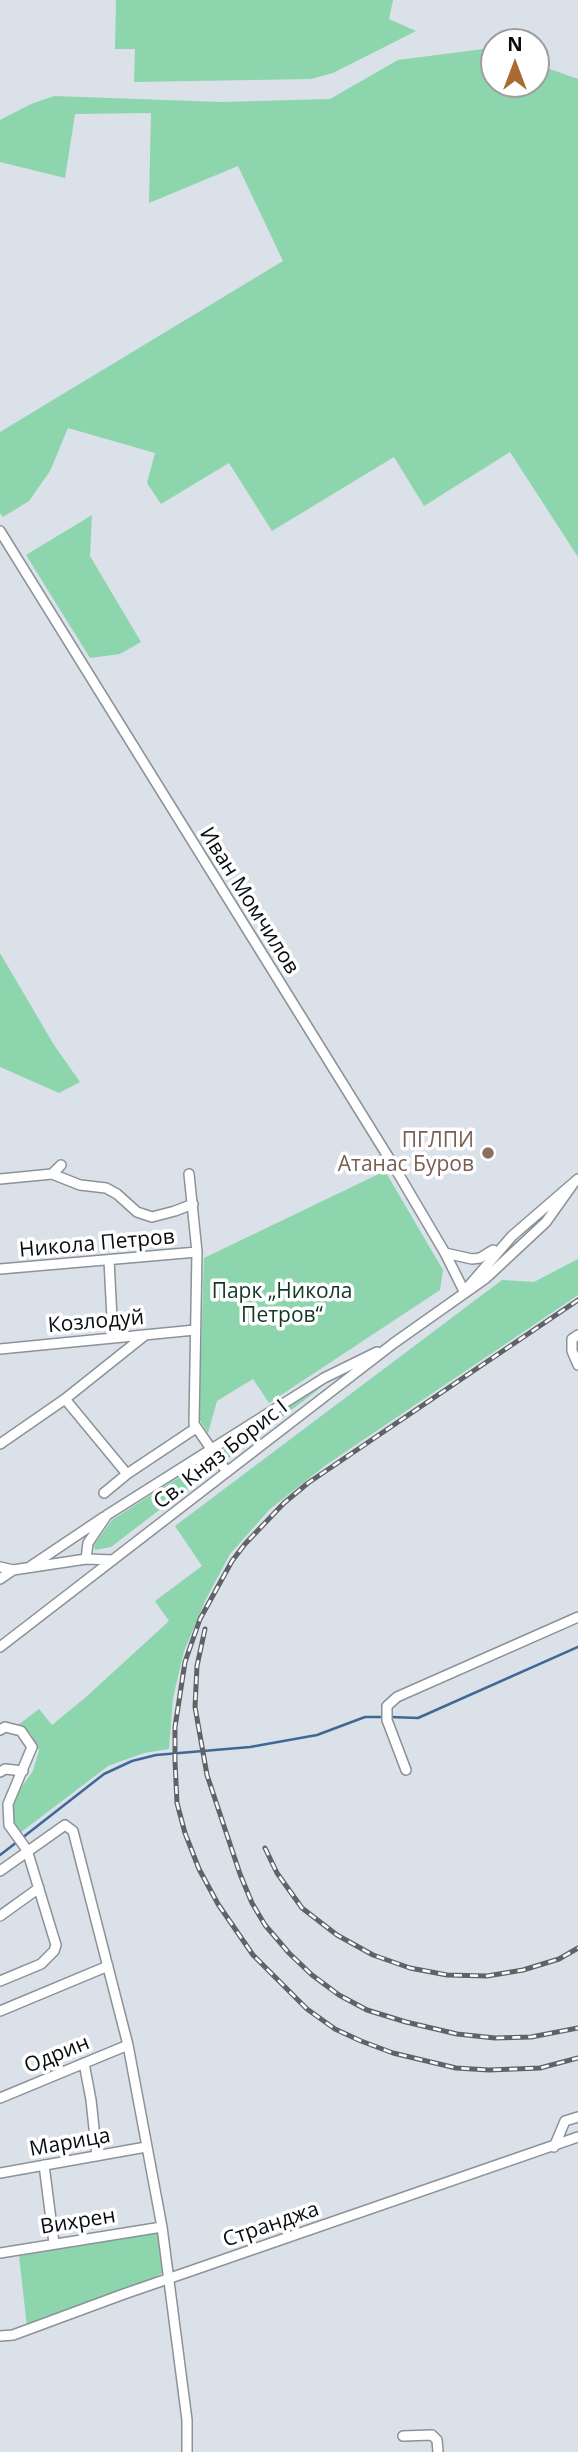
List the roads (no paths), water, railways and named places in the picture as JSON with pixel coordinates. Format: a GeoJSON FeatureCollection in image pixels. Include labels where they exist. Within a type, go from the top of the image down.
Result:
{"type":"FeatureCollection","features":[{"type":"Feature","properties":{"kind":"street","name":"Иван Момчилов"},"geometry":{"type":"LineString","coordinates":[[0,531],[445,1253],[464,1291]]}},
{"type":"Feature","properties":{"kind":"street"},"geometry":{"type":"LineString","coordinates":[[52,1174],[61,1165]]}},
{"type":"Feature","properties":{"kind":"street"},"geometry":{"type":"LineString","coordinates":[[0,1180],[52,1174],[80,1185],[106,1188],[137,1212],[152,1217],[193,1204]]}},
{"type":"Feature","properties":{"kind":"street"},"geometry":{"type":"LineString","coordinates":[[189,1174],[197,1252],[194,1424],[227,1472]]}},
{"type":"Feature","properties":{"kind":"street","name":"Св. Княз Борис I"},"geometry":{"type":"LineString","coordinates":[[464,1291],[512,1237],[576,1181]]}},
{"type":"Feature","properties":{"kind":"street","name":"Св. Княз Борис I"},"geometry":{"type":"LineString","coordinates":[[0,1647],[394,1343],[486,1278],[546,1222],[576,1181]]}},
{"type":"Feature","properties":{"kind":"street"},"geometry":{"type":"LineString","coordinates":[[445,1253],[472,1259],[480,1258],[512,1237]]}},
{"type":"Feature","properties":{"kind":"street","name":"Никола Петров"},"geometry":{"type":"LineString","coordinates":[[0,1269],[197,1252]]}},
{"type":"Feature","properties":{"kind":"street"},"geometry":{"type":"LineString","coordinates":[[109,1260],[113,1338]]}},
{"type":"Feature","properties":{"kind":"street","name":"Козлодуй"},"geometry":{"type":"LineString","coordinates":[[0,1349],[195,1330]]}},
{"type":"Feature","properties":{"kind":"street"},"geometry":{"type":"LineString","coordinates":[[0,1444],[65,1399],[145,1335]]}},
{"type":"Feature","properties":{"kind":"street"},"geometry":{"type":"LineString","coordinates":[[578,1335],[572,1339],[572,1352],[578,1365]]}},
{"type":"Feature","properties":{"kind":"street"},"geometry":{"type":"LineString","coordinates":[[29,1567],[324,1378],[394,1343]]}},
{"type":"Feature","properties":{"kind":"street"},"geometry":{"type":"LineString","coordinates":[[65,1399],[127,1474]]}},
{"type":"Feature","properties":{"kind":"street"},"geometry":{"type":"LineString","coordinates":[[104,1493],[127,1474],[196,1428]]}},
{"type":"Feature","properties":{"kind":"street"},"geometry":{"type":"LineString","coordinates":[[86,1559],[88,1543],[107,1515]]}},
{"type":"Feature","properties":{"kind":"street"},"geometry":{"type":"LineString","coordinates":[[0,1567],[13,1570],[86,1559],[113,1560]]}},
{"type":"Feature","properties":{"kind":"street"},"geometry":{"type":"LineString","coordinates":[[0,1579],[13,1570]]}},
{"type":"Feature","properties":{"kind":"street"},"geometry":{"type":"LineString","coordinates":[[406,1770],[387,1720],[387,1706],[397,1697],[578,1617]]}},
{"type":"Feature","properties":{"kind":"street"},"geometry":{"type":"LineString","coordinates":[[0,1730],[5,1727],[21,1731],[32,1747],[8,1804],[9,1825],[27,1850],[56,1945],[54,1951],[41,1964],[0,1981]]}},
{"type":"Feature","properties":{"kind":"street"},"geometry":{"type":"LineString","coordinates":[[0,1772],[5,1769],[23,1771]]}},
{"type":"Feature","properties":{"kind":"street"},"geometry":{"type":"LineString","coordinates":[[0,1871],[65,1825],[73,1831],[128,2045],[162,2227],[187,2420],[187,2452]]}},
{"type":"Feature","properties":{"kind":"street"},"geometry":{"type":"LineString","coordinates":[[0,1916],[39,1888]]}},
{"type":"Feature","properties":{"kind":"street"},"geometry":{"type":"LineString","coordinates":[[0,2011],[108,1966]]}},
{"type":"Feature","properties":{"kind":"street","name":"Одрин"},"geometry":{"type":"LineString","coordinates":[[0,2098],[128,2045]]}},
{"type":"Feature","properties":{"kind":"street"},"geometry":{"type":"LineString","coordinates":[[84,2063],[97,2156]]}},
{"type":"Feature","properties":{"kind":"street"},"geometry":{"type":"LineString","coordinates":[[554,2147],[565,2121],[578,2118]]}},
{"type":"Feature","properties":{"kind":"street","name":"Странджа"},"geometry":{"type":"LineString","coordinates":[[0,2336],[13,2335],[578,2137]]}},
{"type":"Feature","properties":{"kind":"street","name":"Марица"},"geometry":{"type":"LineString","coordinates":[[0,2173],[146,2147]]}},
{"type":"Feature","properties":{"kind":"street"},"geometry":{"type":"LineString","coordinates":[[44,2165],[54,2244]]}},
{"type":"Feature","properties":{"kind":"street","name":"Вихрен"},"geometry":{"type":"LineString","coordinates":[[0,2253],[162,2227]]}},
{"type":"Feature","properties":{"kind":"street"},"geometry":{"type":"LineString","coordinates":[[403,2436],[432,2435],[437,2440],[438,2452]]}},
{"type":"Feature","properties":{"kind":"waterway"},"geometry":{"type":"LineString","coordinates":[[391,1717],[418,1718],[578,1647]]}},
{"type":"Feature","properties":{"kind":"waterway"},"geometry":{"type":"LineString","coordinates":[[22,1838],[104,1774],[132,1761],[156,1755],[250,1747],[317,1735],[365,1717],[384,1717]]}},
{"type":"Feature","properties":{"kind":"waterway"},"geometry":{"type":"LineString","coordinates":[[0,1855],[17,1842]]}},
{"type":"Feature","properties":{"kind":"railway"},"geometry":{"type":"LineString","coordinates":[[578,1300],[308,1483],[284,1503],[245,1544],[232,1561],[200,1619],[185,1662],[175,1727],[177,1803],[199,1869],[218,1904],[253,1955],[307,2009],[335,2029],[361,2041],[393,2053],[456,2068],[540,2068],[578,2058]]}},
{"type":"Feature","properties":{"kind":"railway"},"geometry":{"type":"LineString","coordinates":[[205,1629],[197,1666],[195,1707],[207,1775],[252,1903],[265,1925],[289,1953],[339,1995],[367,2010],[406,2022],[457,2034],[495,2038],[531,2037],[578,2028]]}},
{"type":"Feature","properties":{"kind":"railway"},"geometry":{"type":"LineString","coordinates":[[265,1848],[277,1873],[302,1908],[337,1935],[373,1955],[410,1968],[447,1975],[487,1976],[523,1970],[559,1959],[578,1948]]}},
{"type":"Feature","properties":{"kind":"place","name":"ПГЛПИ Атанас Буров"},"geometry":{"type":"Point","coordinates":[488,1153]}},
{"type":"Feature","properties":{"kind":"park label","name":"Парк „Никола Петров“"},"geometry":{"type":"Point","coordinates":[282,1304]}}]}
